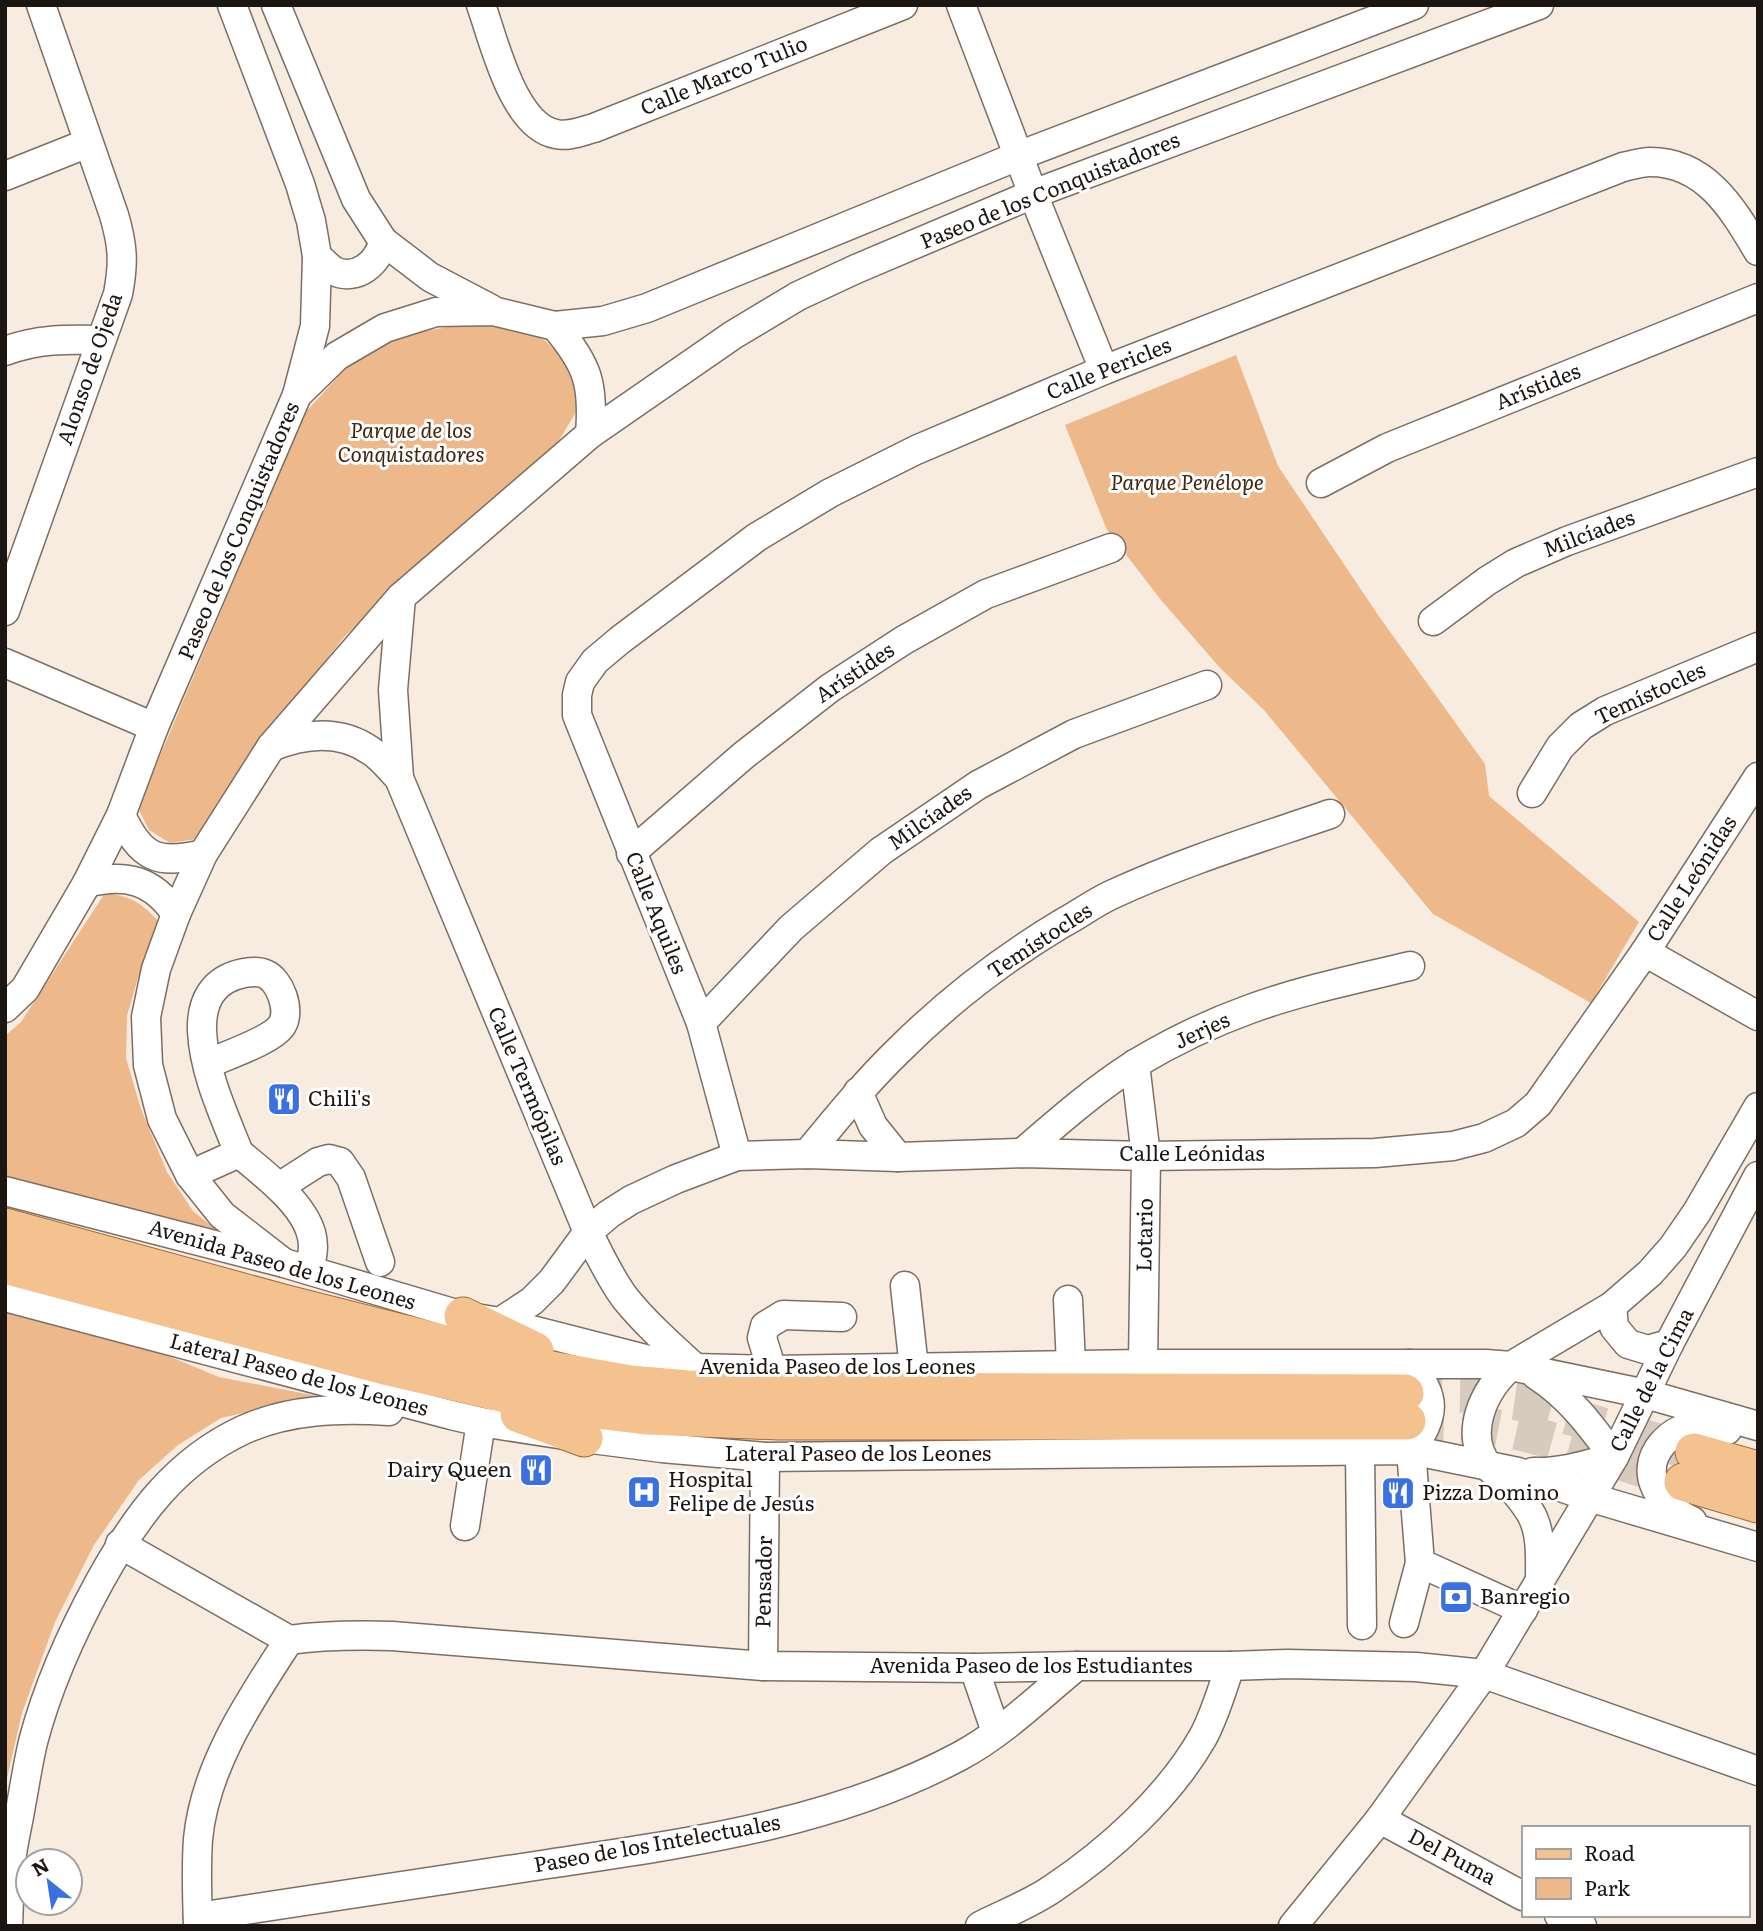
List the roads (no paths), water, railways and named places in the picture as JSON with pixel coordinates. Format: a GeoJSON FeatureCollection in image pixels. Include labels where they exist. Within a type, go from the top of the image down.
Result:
{"type":"FeatureCollection","features":[{"type":"Feature","properties":{"kind":"main road","name":"Avenida Paseo de los Leones"},"geometry":{"type":"LineString","coordinates":[[5,1227],[360,1323],[540,1368],[629,1384],[766,1391],[1408,1407]]}},
{"type":"Feature","properties":{"kind":"main road","name":"Avenida Paseo de los Leones"},"geometry":{"type":"LineString","coordinates":[[5,1265],[389,1367],[540,1402],[646,1416],[779,1421],[1408,1407]]}},
{"type":"Feature","properties":{"kind":"main road"},"geometry":{"type":"LineString","coordinates":[[463,1316],[590,1377]]}},
{"type":"Feature","properties":{"kind":"main road"},"geometry":{"type":"LineString","coordinates":[[389,1367],[584,1438]]}},
{"type":"Feature","properties":{"kind":"main road"},"geometry":{"type":"LineString","coordinates":[[1758,1471],[1688,1467],[1758,1504]]}},
{"type":"Feature","properties":{"kind":"street","name":"Alonso de Ojeda"},"geometry":{"type":"LineString","coordinates":[[5,611],[118,294],[123,259],[114,215],[41,5]]}},
{"type":"Feature","properties":{"kind":"street"},"geometry":{"type":"LineString","coordinates":[[232,5],[300,184],[311,221],[317,256],[315,326],[297,395]]}},
{"type":"Feature","properties":{"kind":"street"},"geometry":{"type":"LineString","coordinates":[[276,5],[356,199],[383,240],[430,277],[493,311]]}},
{"type":"Feature","properties":{"kind":"street","name":"Calle Marco Tulio"},"geometry":{"type":"LineString","coordinates":[[481,5],[516,100],[542,130],[556,135],[568,135],[594,128],[903,5]]}},
{"type":"Feature","properties":{"kind":"street"},"geometry":{"type":"LineString","coordinates":[[961,5],[1104,370]]}},
{"type":"Feature","properties":{"kind":"street","name":"Paseo de los Conquistadores"},"geometry":{"type":"LineString","coordinates":[[5,1008],[26,989],[87,883],[121,815],[154,727],[297,395],[337,356],[385,328],[436,312],[493,311],[555,326],[603,321],[647,308],[1018,156],[1414,5]]}},
{"type":"Feature","properties":{"kind":"street","name":"Paseo de los Conquistadores"},"geometry":{"type":"LineString","coordinates":[[297,1267],[222,1215],[190,1175],[162,1119],[148,1065],[146,1017],[156,969],[176,914],[203,854],[271,747],[401,597],[590,434],[733,335],[798,296],[1033,194],[1539,5]]}},
{"type":"Feature","properties":{"kind":"street"},"geometry":{"type":"LineString","coordinates":[[5,176],[88,143]]}},
{"type":"Feature","properties":{"kind":"street","name":"Calle Pericles"},"geometry":{"type":"LineString","coordinates":[[584,673],[620,640],[757,537],[830,493],[916,450],[1104,370],[1623,167],[1650,162],[1681,167],[1707,181],[1725,200],[1758,251]]}},
{"type":"Feature","properties":{"kind":"street"},"geometry":{"type":"LineString","coordinates":[[317,256],[334,271],[356,273],[375,261],[383,240]]}},
{"type":"Feature","properties":{"kind":"street","name":"Arístides"},"geometry":{"type":"LineString","coordinates":[[1321,483],[1387,448],[1758,299]]}},
{"type":"Feature","properties":{"kind":"street"},"geometry":{"type":"LineString","coordinates":[[555,326],[575,349],[587,375],[593,405],[590,434]]}},
{"type":"Feature","properties":{"kind":"street"},"geometry":{"type":"LineString","coordinates":[[5,351],[40,341],[100,340]]}},
{"type":"Feature","properties":{"kind":"street","name":"Milcíades"},"geometry":{"type":"LineString","coordinates":[[1433,621],[1516,563],[1567,541],[1758,472]]}},
{"type":"Feature","properties":{"kind":"street","name":"Arístides"},"geometry":{"type":"LineString","coordinates":[[631,853],[755,746],[830,688],[904,640],[986,594],[1111,548]]}},
{"type":"Feature","properties":{"kind":"street","name":"Calle Termópilas"},"geometry":{"type":"LineString","coordinates":[[401,597],[393,690],[399,778],[588,1232],[605,1266],[624,1297],[654,1331],[695,1368]]}},
{"type":"Feature","properties":{"kind":"street","name":"Temístocles"},"geometry":{"type":"LineString","coordinates":[[1532,793],[1560,747],[1581,726],[1605,712],[1753,653]]}},
{"type":"Feature","properties":{"kind":"street"},"geometry":{"type":"LineString","coordinates":[[5,663],[154,727]]}},
{"type":"Feature","properties":{"kind":"street","name":"Calle Aquiles"},"geometry":{"type":"LineString","coordinates":[[584,673],[576,695],[577,715],[701,1023],[737,1156]]}},
{"type":"Feature","properties":{"kind":"street","name":"Milcíades"},"geometry":{"type":"LineString","coordinates":[[701,1023],[802,919],[881,852],[978,785],[1074,734],[1207,685]]}},
{"type":"Feature","properties":{"kind":"street","name":"Calle Termópilas"},"geometry":{"type":"LineString","coordinates":[[271,747],[306,736],[323,734],[341,737],[374,752],[399,778]]}},
{"type":"Feature","properties":{"kind":"street","name":"Calle Leónidas"},"geometry":{"type":"LineString","coordinates":[[500,1322],[532,1301],[552,1281],[588,1232],[631,1200],[676,1179],[737,1156],[1376,1153],[1453,1146],[1484,1138],[1517,1123],[1538,1104],[1645,952],[1758,777]]}},
{"type":"Feature","properties":{"kind":"street","name":"Temístocles"},"geometry":{"type":"LineString","coordinates":[[807,1154],[858,1092],[898,1050],[988,974],[1042,936],[1108,896],[1174,868],[1330,814]]}},
{"type":"Feature","properties":{"kind":"street"},"geometry":{"type":"LineString","coordinates":[[121,815],[140,848],[152,855],[180,859],[203,854]]}},
{"type":"Feature","properties":{"kind":"street"},"geometry":{"type":"LineString","coordinates":[[87,883],[112,878],[137,881],[159,893],[176,914]]}},
{"type":"Feature","properties":{"kind":"street"},"geometry":{"type":"LineString","coordinates":[[1645,952],[1758,1016]]}},
{"type":"Feature","properties":{"kind":"street","name":"Jerjes"},"geometry":{"type":"LineString","coordinates":[[1022,1153],[1065,1116],[1135,1064],[1177,1042],[1250,1009],[1410,966]]}},
{"type":"Feature","properties":{"kind":"street"},"geometry":{"type":"LineString","coordinates":[[207,1064],[239,1153],[279,1187],[311,1232],[314,1254],[297,1267]]}},
{"type":"Feature","properties":{"kind":"street","name":"Lotario"},"geometry":{"type":"LineString","coordinates":[[1135,1064],[1146,1156],[1143,1364]]}},
{"type":"Feature","properties":{"kind":"street"},"geometry":{"type":"LineString","coordinates":[[858,1092],[873,1126],[898,1157]]}},
{"type":"Feature","properties":{"kind":"street"},"geometry":{"type":"LineString","coordinates":[[1540,1581],[1537,1530],[1530,1513],[1518,1494],[1489,1467],[1477,1439],[1481,1408],[1488,1392],[1497,1378],[1519,1368],[1612,1306],[1650,1273],[1673,1247],[1697,1212],[1758,1107]]}},
{"type":"Feature","properties":{"kind":"street"},"geometry":{"type":"LineString","coordinates":[[190,1175],[239,1153]]}},
{"type":"Feature","properties":{"kind":"street"},"geometry":{"type":"LineString","coordinates":[[279,1187],[318,1162],[329,1159],[340,1163],[351,1178],[380,1262]]}},
{"type":"Feature","properties":{"kind":"street","name":"Calle de la Cima"},"geometry":{"type":"LineString","coordinates":[[1293,1926],[1380,1819],[1485,1674],[1614,1457],[1669,1344],[1756,1182]]}},
{"type":"Feature","properties":{"kind":"street","name":"Avenida Paseo de los Leones"},"geometry":{"type":"LineString","coordinates":[[5,1191],[297,1267],[463,1316],[500,1322],[638,1357],[695,1368],[772,1370],[1143,1364],[1408,1407],[1486,1364],[1519,1368],[1646,1394]]}},
{"type":"Feature","properties":{"kind":"street"},"geometry":{"type":"LineString","coordinates":[[905,1286],[914,1368]]}},
{"type":"Feature","properties":{"kind":"street","name":"Lateral Paseo de los Leones"},"geometry":{"type":"LineString","coordinates":[[5,1297],[481,1422],[662,1448],[765,1457],[1360,1451],[1408,1407],[1489,1467],[1518,1472],[1589,1497],[1753,1546]]}},
{"type":"Feature","properties":{"kind":"street"},"geometry":{"type":"LineString","coordinates":[[1068,1300],[1071,1366]]}},
{"type":"Feature","properties":{"kind":"street"},"geometry":{"type":"LineString","coordinates":[[1612,1306],[1614,1327],[1628,1344],[1648,1350],[1669,1344]]}},
{"type":"Feature","properties":{"kind":"street"},"geometry":{"type":"LineString","coordinates":[[772,1370],[762,1338],[765,1326],[783,1315],[842,1317]]}},
{"type":"Feature","properties":{"kind":"street"},"geometry":{"type":"LineString","coordinates":[[1518,1472],[1553,1473],[1614,1457],[1577,1409],[1550,1384],[1519,1368]]}},
{"type":"Feature","properties":{"kind":"street"},"geometry":{"type":"LineString","coordinates":[[1646,1394],[1758,1426]]}},
{"type":"Feature","properties":{"kind":"street"},"geometry":{"type":"LineString","coordinates":[[1404,1623],[1420,1563],[1408,1407]]}},
{"type":"Feature","properties":{"kind":"street"},"geometry":{"type":"LineString","coordinates":[[8,1926],[11,1860],[33,1742],[55,1673],[81,1615],[120,1544],[161,1490],[183,1468],[212,1446],[246,1429],[284,1417],[317,1410],[356,1409],[451,1415]]}},
{"type":"Feature","properties":{"kind":"street"},"geometry":{"type":"LineString","coordinates":[[464,1526],[481,1422]]}},
{"type":"Feature","properties":{"kind":"street"},"geometry":{"type":"LineString","coordinates":[[1753,1546],[1686,1518],[1668,1506],[1655,1488],[1651,1464],[1658,1449],[1671,1434],[1692,1426],[1758,1433]]}},
{"type":"Feature","properties":{"kind":"street"},"geometry":{"type":"LineString","coordinates":[[1360,1451],[1362,1625]]}},
{"type":"Feature","properties":{"kind":"street","name":"Pensador"},"geometry":{"type":"LineString","coordinates":[[763,1666],[765,1457]]}},
{"type":"Feature","properties":{"kind":"street"},"geometry":{"type":"LineString","coordinates":[[120,1544],[289,1640],[246,1704],[218,1765],[206,1801],[198,1839],[198,1922]]}},
{"type":"Feature","properties":{"kind":"street"},"geometry":{"type":"LineString","coordinates":[[1420,1563],[1522,1610]]}},
{"type":"Feature","properties":{"kind":"street","name":"Avenida Paseo de los Estudiantes"},"geometry":{"type":"LineString","coordinates":[[289,1640],[317,1636],[393,1636],[763,1666],[1416,1667],[1485,1674],[1758,1771]]}},
{"type":"Feature","properties":{"kind":"street","name":"Paseo de los Intelectuales"},"geometry":{"type":"LineString","coordinates":[[198,1922],[676,1844],[770,1825],[838,1807],[913,1779],[962,1755],[996,1732],[1077,1666]]}},
{"type":"Feature","properties":{"kind":"street"},"geometry":{"type":"LineString","coordinates":[[980,1926],[1051,1890],[1124,1834],[1174,1778],[1202,1737],[1217,1707],[1230,1666]]}},
{"type":"Feature","properties":{"kind":"street"},"geometry":{"type":"LineString","coordinates":[[974,1668],[996,1732]]}},
{"type":"Feature","properties":{"kind":"street","name":"Del Puma"},"geometry":{"type":"LineString","coordinates":[[1380,1819],[1522,1895]]}},
{"type":"Feature","properties":{"kind":"street"},"geometry":{"type":"LineString","coordinates":[[1563,1917],[1582,1926]]}},
{"type":"Feature","properties":{"kind":"tunnel"},"geometry":{"type":"LineString","coordinates":[[1405,1393],[1462,1394],[1518,1402],[1694,1452]]}},
{"type":"Feature","properties":{"kind":"tunnel"},"geometry":{"type":"LineString","coordinates":[[1407,1421],[1468,1424],[1513,1431],[1683,1482]]}},
{"type":"Feature","properties":{"kind":"place","name":"Chili's"},"geometry":{"type":"Point","coordinates":[284,1099]}},
{"type":"Feature","properties":{"kind":"place","name":"Dairy Queen"},"geometry":{"type":"Point","coordinates":[536,1470]}},
{"type":"Feature","properties":{"kind":"place","name":"Hospital Felipe de Jesús"},"geometry":{"type":"Point","coordinates":[644,1492]}},
{"type":"Feature","properties":{"kind":"place","name":"Pizza Domino"},"geometry":{"type":"Point","coordinates":[1398,1493]}},
{"type":"Feature","properties":{"kind":"place","name":"Banregio"},"geometry":{"type":"Point","coordinates":[1456,1597]}},
{"type":"Feature","properties":{"kind":"park label","name":"Parque de los Conquistadores"},"geometry":{"type":"Point","coordinates":[411,443]}},
{"type":"Feature","properties":{"kind":"park label","name":"Parque Penélope"},"geometry":{"type":"Point","coordinates":[1187,483]}}]}
